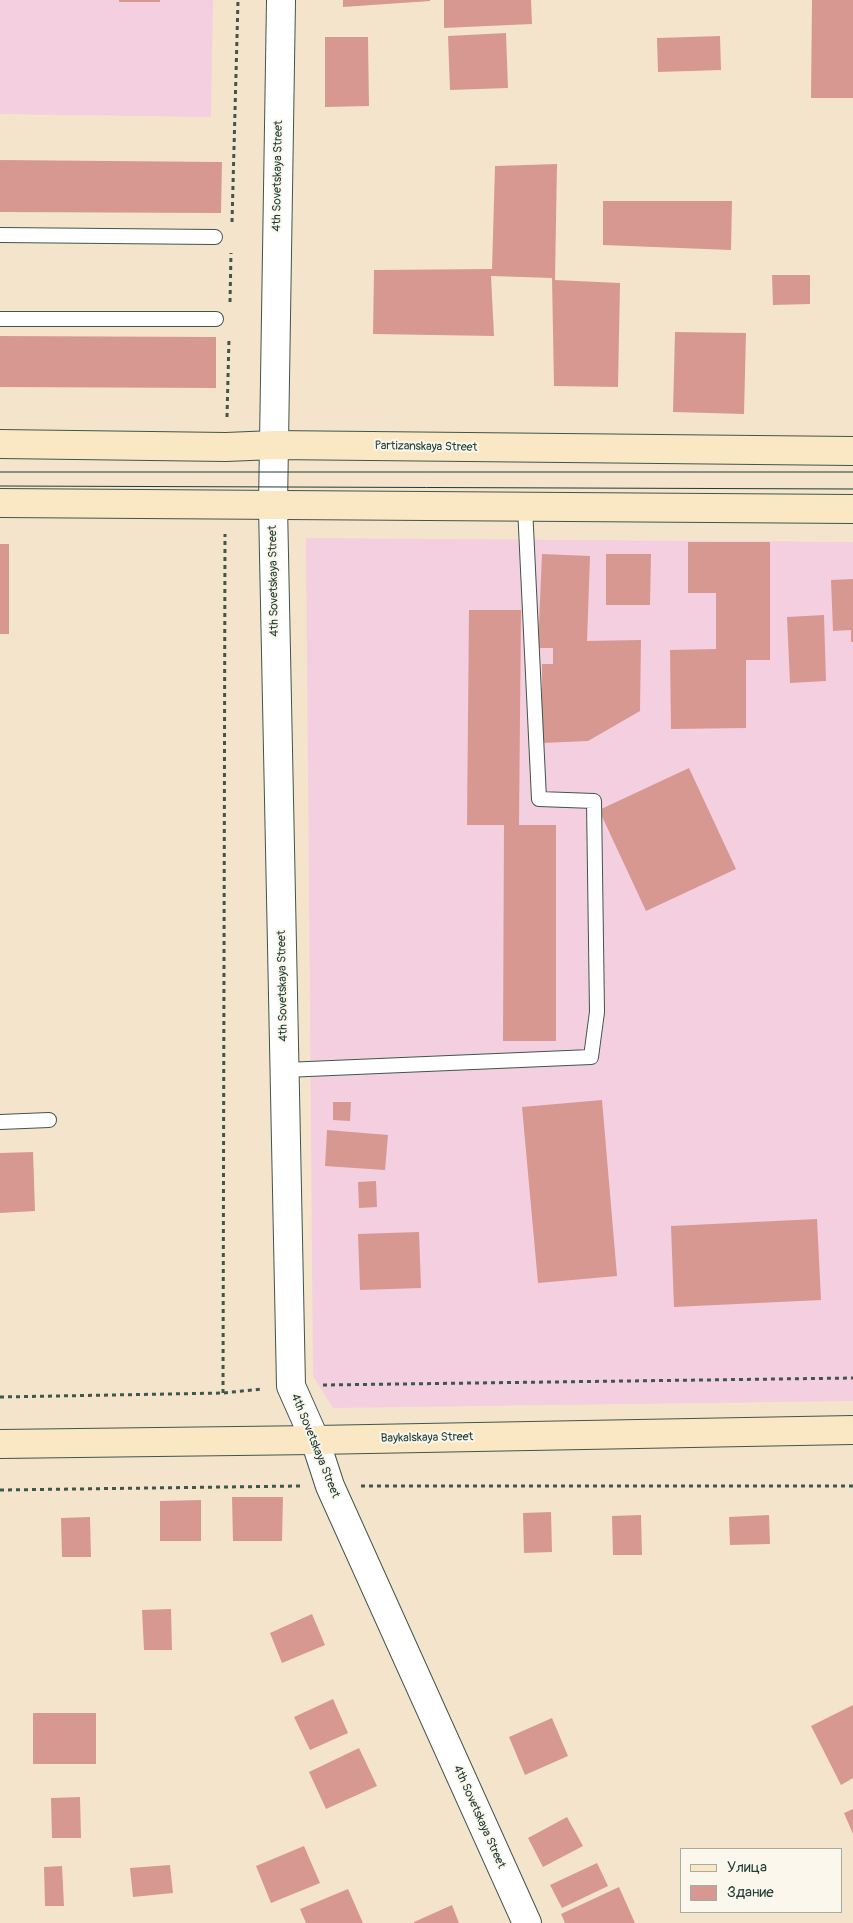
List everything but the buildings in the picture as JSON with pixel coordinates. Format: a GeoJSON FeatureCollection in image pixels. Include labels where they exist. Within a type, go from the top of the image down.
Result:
{"type":"FeatureCollection","features":[{"type":"Feature","properties":{"kind":"street","name":"4th Sovetskaya Street"},"geometry":{"type":"LineString","coordinates":[[281,0],[273,506],[291,1386],[314,1440],[330,1486],[527,1923]]}},
{"type":"Feature","properties":{"kind":"street","name":"Partizanskaya Street"},"geometry":{"type":"LineString","coordinates":[[0,444],[853,451]]}},
{"type":"Feature","properties":{"kind":"street"},"geometry":{"type":"LineString","coordinates":[[0,502],[273,506],[853,509]]}},
{"type":"Feature","properties":{"kind":"street","name":"Baykalskaya Street"},"geometry":{"type":"LineString","coordinates":[[0,1444],[853,1430]]}},
{"type":"Feature","properties":{"kind":"lane"},"geometry":{"type":"LineString","coordinates":[[0,235],[215,236]]}},
{"type":"Feature","properties":{"kind":"lane"},"geometry":{"type":"LineString","coordinates":[[0,319],[216,319]]}},
{"type":"Feature","properties":{"kind":"lane"},"geometry":{"type":"LineString","coordinates":[[285,1070],[591,1057],[597,1012],[594,801],[539,799],[525,508]]}},
{"type":"Feature","properties":{"kind":"lane"},"geometry":{"type":"LineString","coordinates":[[0,1122],[50,1120]]}},
{"type":"Feature","properties":{"kind":"path"},"geometry":{"type":"LineString","coordinates":[[232,222],[238,0]]}},
{"type":"Feature","properties":{"kind":"path"},"geometry":{"type":"LineString","coordinates":[[230,308],[232,251]]}},
{"type":"Feature","properties":{"kind":"path"},"geometry":{"type":"LineString","coordinates":[[227,418],[229,337]]}},
{"type":"Feature","properties":{"kind":"path"},"geometry":{"type":"LineString","coordinates":[[222,1393],[225,526]]}},
{"type":"Feature","properties":{"kind":"path"},"geometry":{"type":"LineString","coordinates":[[0,1397],[222,1393],[291,1386],[853,1378]]}},
{"type":"Feature","properties":{"kind":"path"},"geometry":{"type":"LineString","coordinates":[[0,1490],[330,1486],[853,1486]]}},
{"type":"Feature","properties":{"kind":"shaded area"},"geometry":{"type":"Polygon","coordinates":[[[0,0],[213,0],[211,117],[0,114],[0,0]]]}},
{"type":"Feature","properties":{"kind":"shaded area"},"geometry":{"type":"Polygon","coordinates":[[[306,538],[853,542],[853,1401],[333,1408],[313,1376],[306,538]]]}},
{"type":"Feature","properties":{"kind":"tram line"},"geometry":{"type":"LineString","coordinates":[[0,472],[853,472]]}},
{"type":"Feature","properties":{"kind":"tram line"},"geometry":{"type":"LineString","coordinates":[[0,486],[853,489]]}}]}
